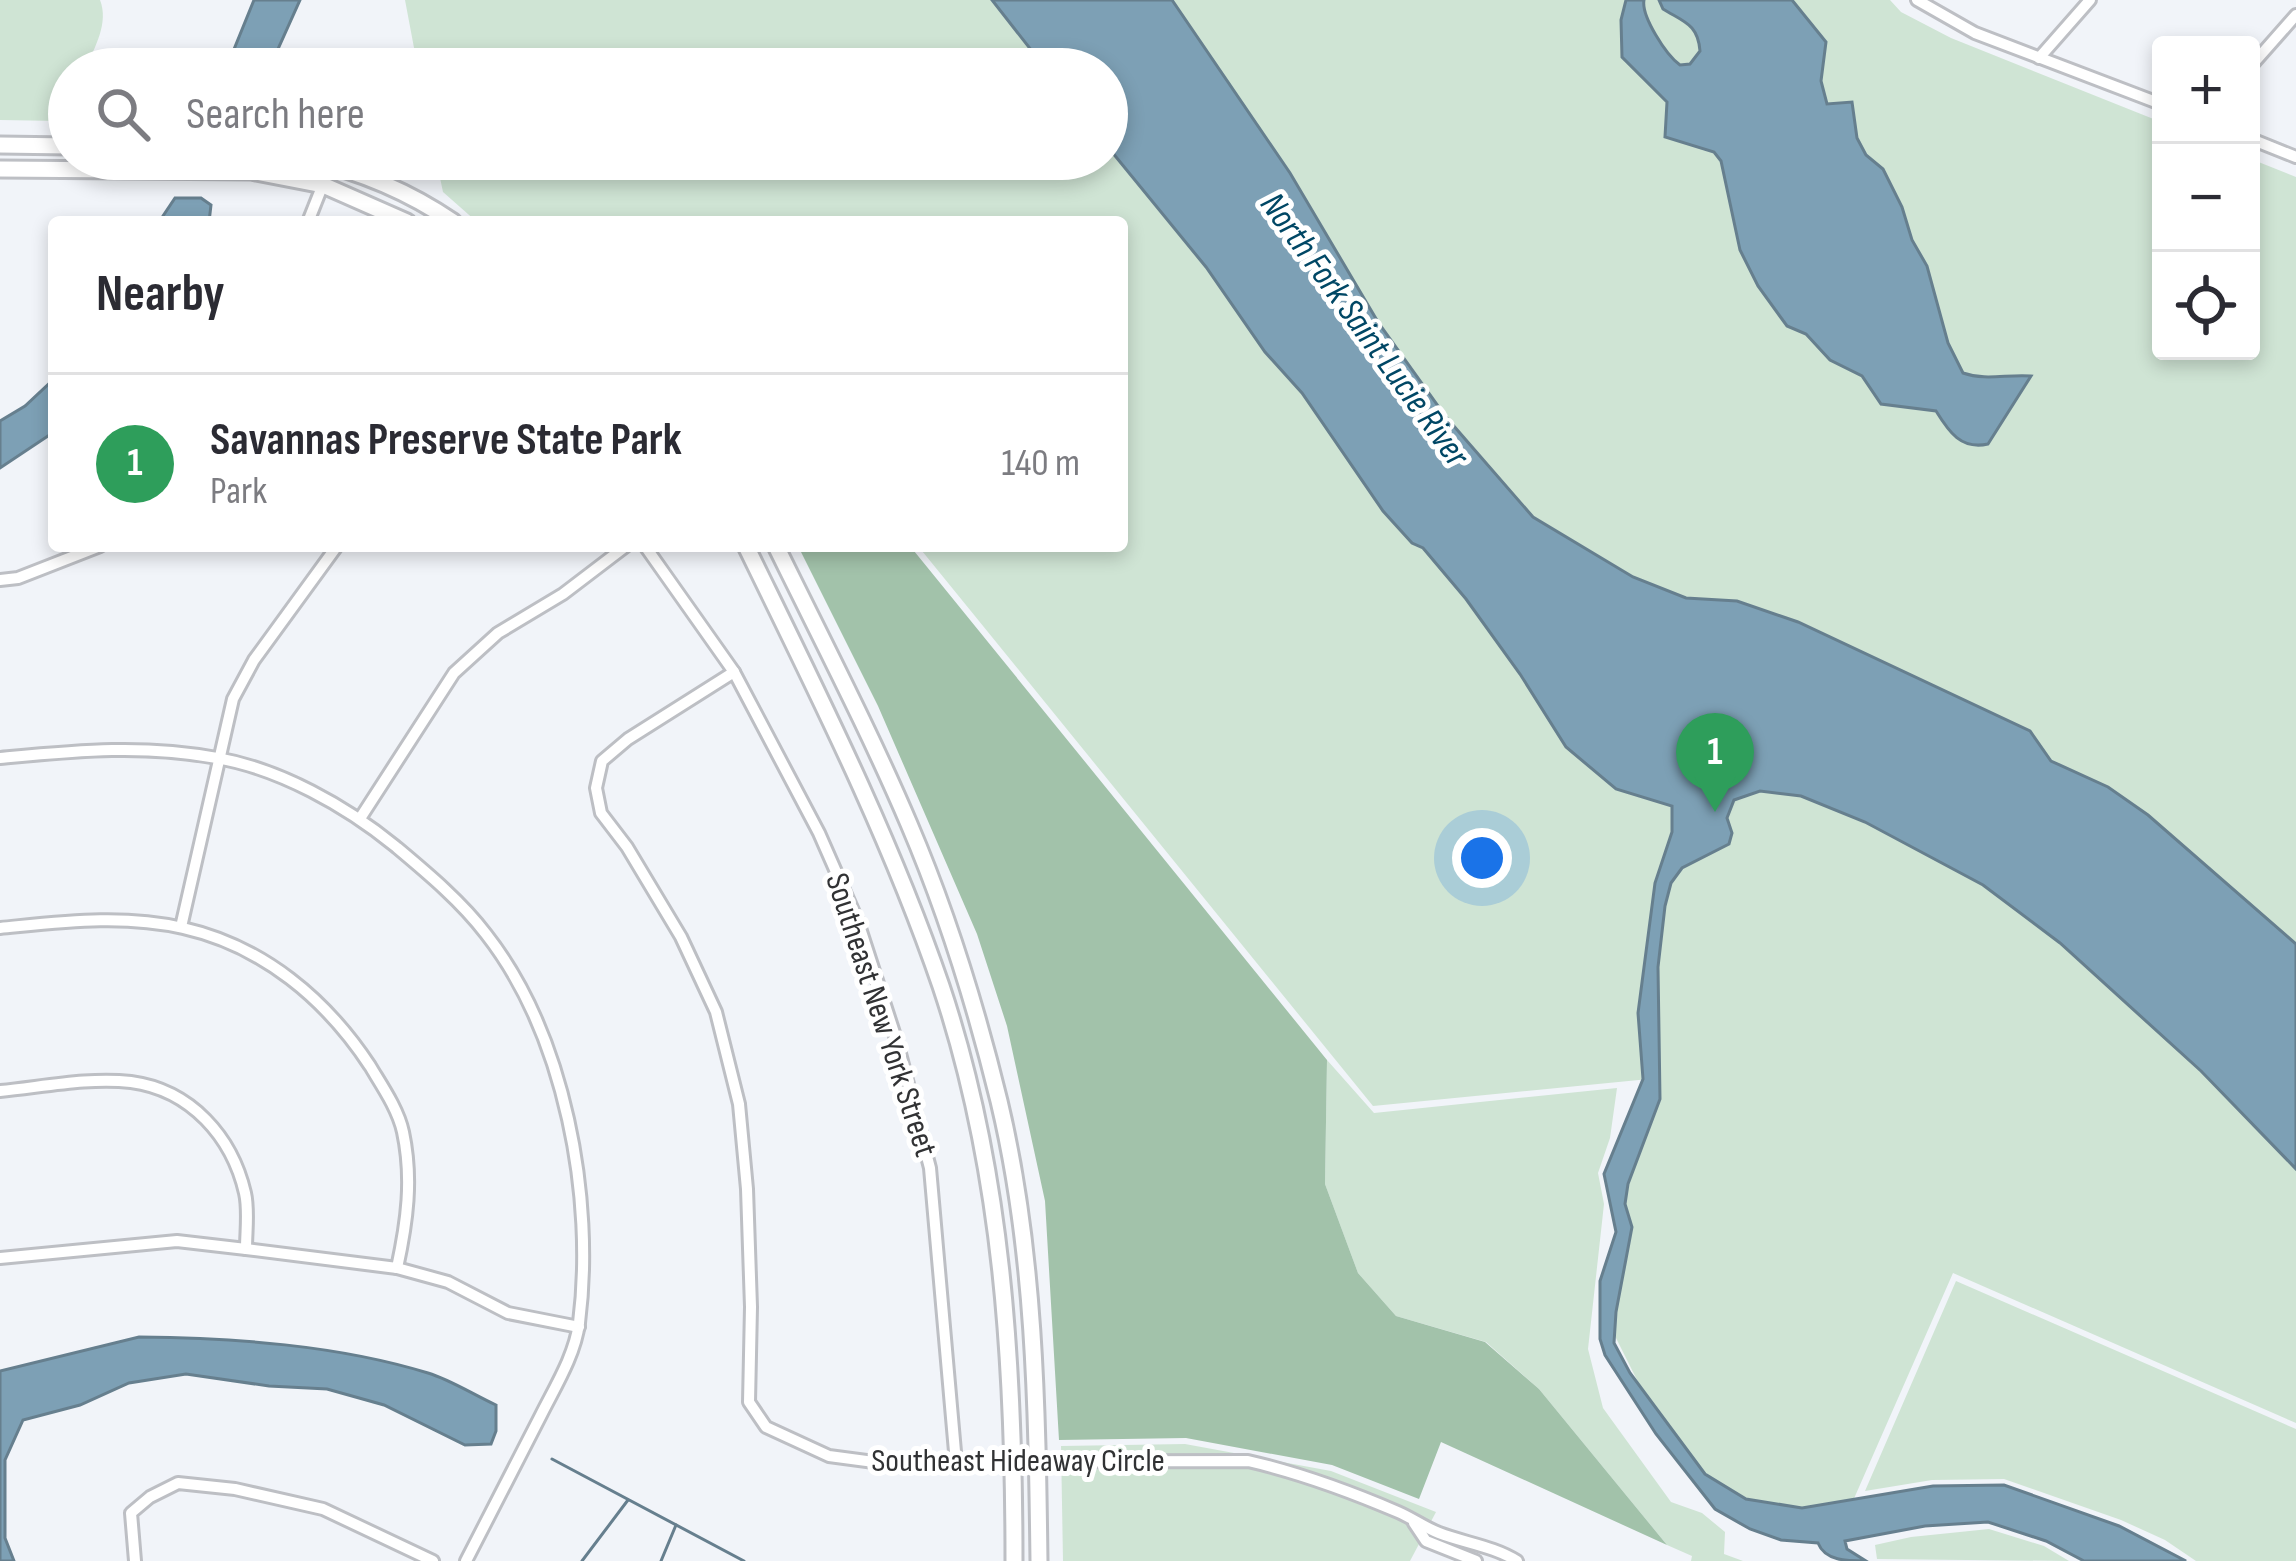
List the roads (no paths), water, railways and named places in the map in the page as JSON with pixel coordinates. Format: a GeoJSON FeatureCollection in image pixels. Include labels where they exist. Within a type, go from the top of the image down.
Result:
{"type":"FeatureCollection","features":[{"type":"Feature","properties":{"kind":"main road"},"geometry":{"type":"LineString","coordinates":[[0,145],[48,146]]}},
{"type":"Feature","properties":{"kind":"main road"},"geometry":{"type":"LineString","coordinates":[[0,169],[48,169]]}},
{"type":"Feature","properties":{"kind":"main road"},"geometry":{"type":"LineString","coordinates":[[301,180],[323,184],[394,216]]}},
{"type":"Feature","properties":{"kind":"main road"},"geometry":{"type":"LineString","coordinates":[[373,180],[443,216]]}},
{"type":"Feature","properties":{"kind":"main road"},"geometry":{"type":"LineString","coordinates":[[749,552],[887,841],[942,990],[977,1120],[1004,1275],[1014,1561]]}},
{"type":"Feature","properties":{"kind":"main road"},"geometry":{"type":"LineString","coordinates":[[779,552],[909,825],[964,974],[1000,1105],[1026,1258],[1039,1561]]}},
{"type":"Feature","properties":{"kind":"street"},"geometry":{"type":"LineString","coordinates":[[1917,0],[1975,33],[2152,101]]}},
{"type":"Feature","properties":{"kind":"street"},"geometry":{"type":"LineString","coordinates":[[2039,58],[2090,0]]}},
{"type":"Feature","properties":{"kind":"street"},"geometry":{"type":"LineString","coordinates":[[2260,56],[2296,15]]}},
{"type":"Feature","properties":{"kind":"street"},"geometry":{"type":"LineString","coordinates":[[2260,143],[2296,157]]}},
{"type":"Feature","properties":{"kind":"street"},"geometry":{"type":"LineString","coordinates":[[310,216],[325,180]]}},
{"type":"Feature","properties":{"kind":"street"},"geometry":{"type":"LineString","coordinates":[[0,580],[18,578],[85,552]]}},
{"type":"Feature","properties":{"kind":"street"},"geometry":{"type":"LineString","coordinates":[[181,927],[233,699],[254,660],[333,552]]}},
{"type":"Feature","properties":{"kind":"street"},"geometry":{"type":"LineString","coordinates":[[361,818],[454,673],[498,633],[618,552]]}},
{"type":"Feature","properties":{"kind":"street","name":"Southeast New York Street"},"geometry":{"type":"LineString","coordinates":[[649,552],[734,672],[819,832],[858,922],[897,1042],[930,1168],[956,1463]]}},
{"type":"Feature","properties":{"kind":"street","name":"Southeast Hideaway Circle"},"geometry":{"type":"LineString","coordinates":[[734,672],[615,750],[602,761],[596,788],[601,813],[681,937],[716,1012],[734,1081],[747,1189],[752,1307],[749,1402],[766,1427],[829,1456],[874,1462],[1248,1461],[1295,1472],[1516,1560]]}},
{"type":"Feature","properties":{"kind":"street"},"geometry":{"type":"LineString","coordinates":[[0,758],[121,747],[221,758],[311,790],[361,818],[427,873],[487,934],[526,999],[562,1086],[580,1194],[579,1328],[562,1373],[466,1561]]}},
{"type":"Feature","properties":{"kind":"street"},"geometry":{"type":"LineString","coordinates":[[0,928],[107,918],[181,927],[224,940],[300,984],[344,1026],[382,1084],[402,1127],[409,1174],[407,1222],[397,1268]]}},
{"type":"Feature","properties":{"kind":"street"},"geometry":{"type":"LineString","coordinates":[[0,1091],[130,1082],[185,1103],[213,1124],[234,1159],[247,1197],[246,1250]]}},
{"type":"Feature","properties":{"kind":"street"},"geometry":{"type":"LineString","coordinates":[[0,1258],[177,1241],[397,1268],[448,1282],[508,1313],[579,1328]]}},
{"type":"Feature","properties":{"kind":"street"},"geometry":{"type":"LineString","coordinates":[[135,1561],[131,1514],[150,1496],[178,1483],[236,1489],[322,1509],[433,1561]]}},
{"type":"Feature","properties":{"kind":"street","name":"Southeast Hideaway Circle"},"geometry":{"type":"LineString","coordinates":[[1413,1520],[1426,1541],[1476,1561]]}},
{"type":"Feature","properties":{"kind":"water"},"geometry":{"type":"Polygon","coordinates":[[[254,0],[300,0],[278,48],[235,48],[254,0]]]}},
{"type":"Feature","properties":{"kind":"water","name":"North Fork Saint Lucie River"},"geometry":{"type":"Polygon","coordinates":[[[992,0],[1172,0],[1290,173],[1378,322],[1446,417],[1533,517],[1633,577],[1686,598],[1737,601],[1798,622],[2030,731],[2051,761],[2108,787],[2148,815],[2296,944],[2296,1169],[2201,1071],[2060,943],[1983,885],[1865,822],[1801,796],[1760,791],[1734,800],[1727,818],[1732,833],[1729,844],[1682,868],[1671,883],[1665,906],[1658,967],[1660,1099],[1628,1184],[1625,1204],[1632,1227],[1614,1343],[1630,1373],[1705,1474],[1746,1499],[1802,1508],[1933,1486],[2004,1485],[2119,1526],[2186,1561],[2084,1561],[2046,1541],[1988,1522],[1925,1526],[1845,1541],[1847,1549],[1866,1561],[1838,1559],[1818,1543],[1781,1540],[1715,1509],[1656,1434],[1605,1355],[1600,1339],[1600,1281],[1616,1232],[1604,1174],[1643,1079],[1638,1013],[1655,883],[1672,832],[1672,806],[1616,789],[1566,747],[1466,599],[1423,548],[1412,543],[1383,511],[1302,393],[1265,352],[1206,267],[1128,172],[1128,48],[1030,48],[992,0]]]}},
{"type":"Feature","properties":{"kind":"water"},"geometry":{"type":"Polygon","coordinates":[[[1626,0],[1644,0],[1656,35],[1680,65],[1690,64],[1700,51],[1699,42],[1693,29],[1663,9],[1659,0],[1792,0],[1826,42],[1821,81],[1827,104],[1852,102],[1857,138],[1866,155],[1883,169],[1902,207],[1912,240],[1927,266],[1948,343],[1963,373],[2031,376],[1988,444],[1963,442],[1936,411],[1881,404],[1862,376],[1830,360],[1806,334],[1787,326],[1758,286],[1740,250],[1721,161],[1714,152],[1665,137],[1667,102],[1622,57],[1626,0]]]}},
{"type":"Feature","properties":{"kind":"water"},"geometry":{"type":"Polygon","coordinates":[[[175,198],[201,198],[211,205],[210,216],[163,216],[175,198]]]}},
{"type":"Feature","properties":{"kind":"water"},"geometry":{"type":"Polygon","coordinates":[[[48,385],[48,436],[0,468],[0,421],[48,385]]]}},
{"type":"Feature","properties":{"kind":"water"},"geometry":{"type":"Polygon","coordinates":[[[139,1337],[285,1345],[393,1363],[437,1376],[496,1405],[496,1431],[491,1444],[465,1445],[384,1405],[327,1389],[186,1374],[129,1383],[80,1405],[23,1420],[5,1460],[5,1538],[14,1561],[0,1561],[0,1371],[139,1337]]]}},
{"type":"Feature","properties":{"kind":"waterway"},"geometry":{"type":"LineString","coordinates":[[552,1459],[744,1561]]}},
{"type":"Feature","properties":{"kind":"waterway"},"geometry":{"type":"LineString","coordinates":[[582,1561],[628,1500]]}},
{"type":"Feature","properties":{"kind":"waterway"},"geometry":{"type":"LineString","coordinates":[[661,1561],[676,1525]]}},
{"type":"Feature","properties":{"kind":"place","name":"Savannas Preserve State Park"},"geometry":{"type":"Point","coordinates":[1715,812]}}]}
